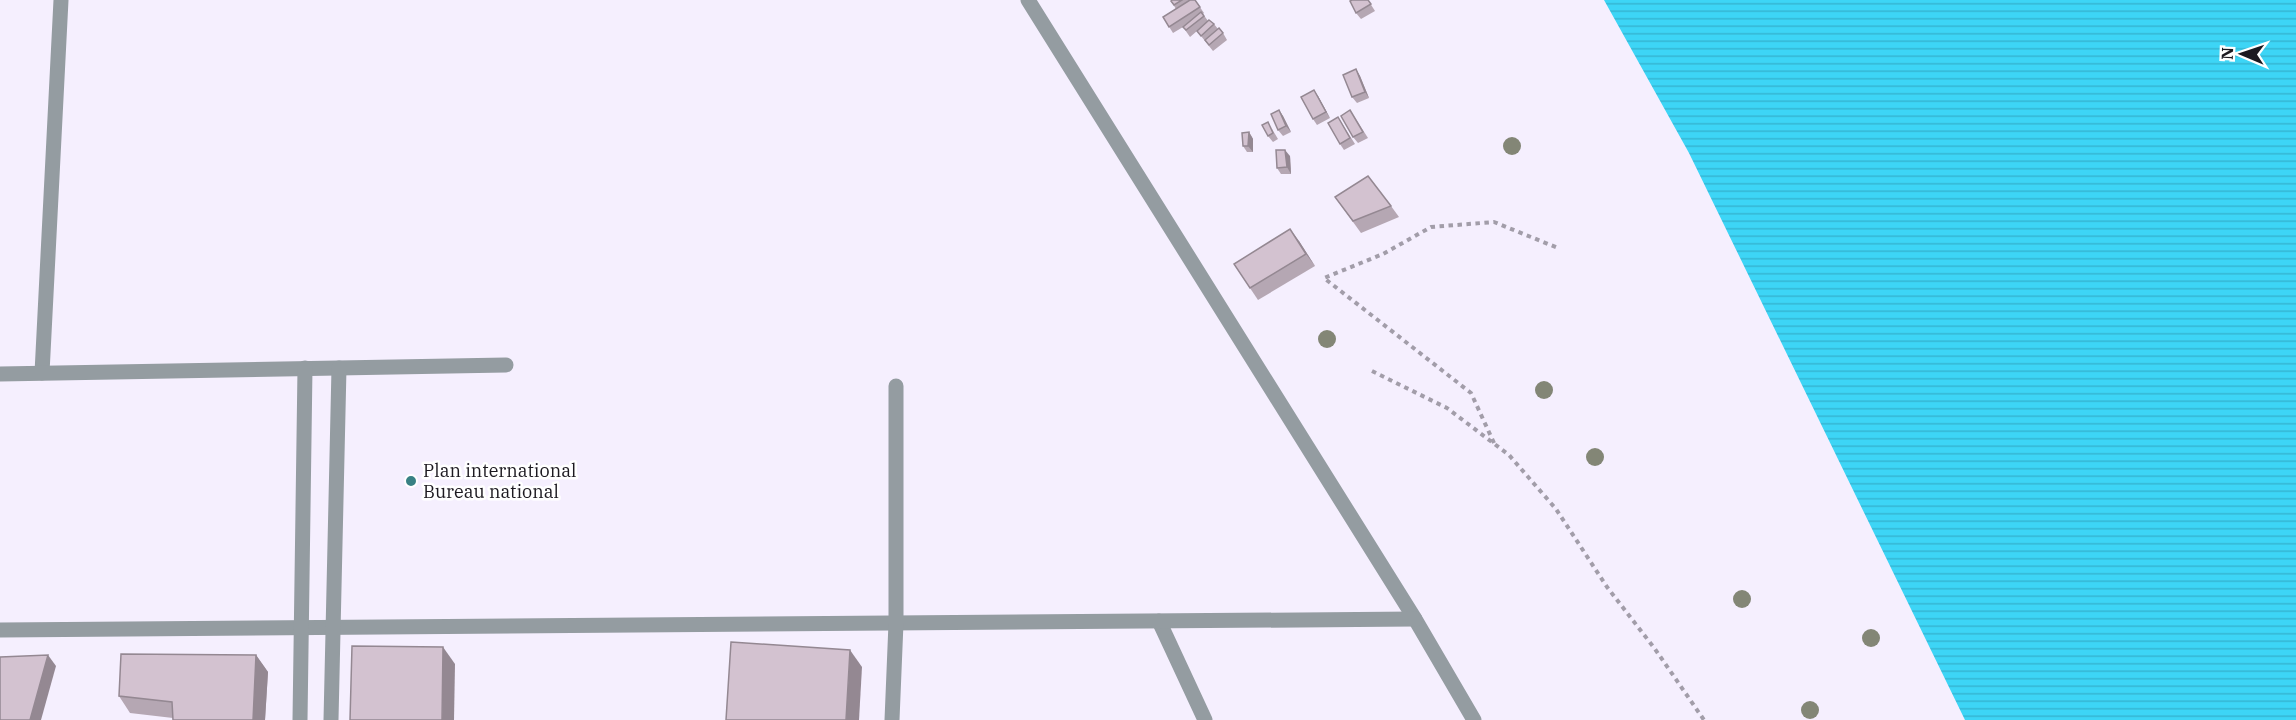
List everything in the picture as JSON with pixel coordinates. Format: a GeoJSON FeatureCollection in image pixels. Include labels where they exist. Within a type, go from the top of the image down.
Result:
{"type":"FeatureCollection","features":[{"type":"Feature","properties":{"kind":"street"},"geometry":{"type":"LineString","coordinates":[[42,374],[61,0]]}},
{"type":"Feature","properties":{"kind":"street"},"geometry":{"type":"LineString","coordinates":[[1028,0],[1415,620],[1474,720]]}},
{"type":"Feature","properties":{"kind":"street"},"geometry":{"type":"LineString","coordinates":[[0,374],[506,364]]}},
{"type":"Feature","properties":{"kind":"street"},"geometry":{"type":"LineString","coordinates":[[300,720],[305,368]]}},
{"type":"Feature","properties":{"kind":"street"},"geometry":{"type":"LineString","coordinates":[[331,720],[339,368]]}},
{"type":"Feature","properties":{"kind":"street"},"geometry":{"type":"LineString","coordinates":[[892,720],[896,623],[896,386]]}},
{"type":"Feature","properties":{"kind":"street"},"geometry":{"type":"LineString","coordinates":[[0,630],[1415,620]]}},
{"type":"Feature","properties":{"kind":"street"},"geometry":{"type":"LineString","coordinates":[[1159,621],[1205,720]]}},
{"type":"Feature","properties":{"kind":"path"},"geometry":{"type":"LineString","coordinates":[[1494,443],[1471,393],[1324,278],[1383,254],[1431,227],[1494,222],[1558,248]]}},
{"type":"Feature","properties":{"kind":"path"},"geometry":{"type":"LineString","coordinates":[[1372,371],[1447,408],[1509,455],[1556,509],[1607,587],[1655,649],[1704,720]]}},
{"type":"Feature","properties":{"kind":"water"},"geometry":{"type":"Polygon","coordinates":[[[1604,0],[2296,0],[2296,720],[1965,720],[1689,153],[1604,0]]]}},
{"type":"Feature","properties":{"kind":"building"},"geometry":{"type":"Polygon","coordinates":[[[1172,0],[1182,0],[1174,5],[1172,0]]]}},
{"type":"Feature","properties":{"kind":"building"},"geometry":{"type":"Polygon","coordinates":[[[1190,0],[1195,0],[1200,7],[1169,27],[1163,17],[1190,0]]]}},
{"type":"Feature","properties":{"kind":"building"},"geometry":{"type":"Polygon","coordinates":[[[1368,0],[1371,4],[1356,13],[1350,1],[1368,0]]]}},
{"type":"Feature","properties":{"kind":"building"},"geometry":{"type":"Polygon","coordinates":[[[1201,12],[1204,16],[1186,30],[1183,27],[1201,12]]]}},
{"type":"Feature","properties":{"kind":"building"},"geometry":{"type":"Polygon","coordinates":[[[1209,20],[1214,24],[1201,36],[1197,31],[1209,20]]]}},
{"type":"Feature","properties":{"kind":"building"},"geometry":{"type":"Polygon","coordinates":[[[1219,28],[1223,33],[1209,45],[1205,40],[1219,28]]]}},
{"type":"Feature","properties":{"kind":"building"},"geometry":{"type":"Polygon","coordinates":[[[1356,69],[1365,92],[1352,97],[1343,75],[1356,69]]]}},
{"type":"Feature","properties":{"kind":"building"},"geometry":{"type":"Polygon","coordinates":[[[1314,90],[1326,112],[1313,119],[1301,97],[1314,90]]]}},
{"type":"Feature","properties":{"kind":"building"},"geometry":{"type":"Polygon","coordinates":[[[1279,110],[1286,126],[1278,130],[1271,114],[1279,110]]]}},
{"type":"Feature","properties":{"kind":"building"},"geometry":{"type":"Polygon","coordinates":[[[1350,110],[1363,132],[1353,137],[1341,116],[1350,110]]]}},
{"type":"Feature","properties":{"kind":"building"},"geometry":{"type":"Polygon","coordinates":[[[1338,117],[1350,138],[1340,144],[1328,123],[1338,117]]]}},
{"type":"Feature","properties":{"kind":"building"},"geometry":{"type":"Polygon","coordinates":[[[1268,122],[1273,133],[1268,136],[1262,125],[1268,122]]]}},
{"type":"Feature","properties":{"kind":"building"},"geometry":{"type":"Polygon","coordinates":[[[1249,132],[1248,146],[1243,146],[1242,133],[1249,132]]]}},
{"type":"Feature","properties":{"kind":"building"},"geometry":{"type":"Polygon","coordinates":[[[1276,150],[1285,150],[1287,167],[1277,168],[1276,150]]]}},
{"type":"Feature","properties":{"kind":"building"},"geometry":{"type":"Polygon","coordinates":[[[1368,176],[1391,206],[1353,221],[1335,197],[1368,176]]]}},
{"type":"Feature","properties":{"kind":"building"},"geometry":{"type":"Polygon","coordinates":[[[1290,229],[1306,254],[1250,288],[1234,264],[1290,229]]]}},
{"type":"Feature","properties":{"kind":"building"},"geometry":{"type":"Polygon","coordinates":[[[731,642],[850,650],[846,720],[726,720],[731,642]]]}},
{"type":"Feature","properties":{"kind":"building"},"geometry":{"type":"Polygon","coordinates":[[[352,646],[443,647],[442,720],[350,720],[352,646]]]}},
{"type":"Feature","properties":{"kind":"building"},"geometry":{"type":"Polygon","coordinates":[[[121,654],[256,655],[253,720],[173,720],[172,702],[119,696],[121,654]]]}},
{"type":"Feature","properties":{"kind":"building"},"geometry":{"type":"Polygon","coordinates":[[[48,655],[30,720],[0,720],[0,657],[48,655]]]}},
{"type":"Feature","properties":{"kind":"place","name":"Plan international Bureau national"},"geometry":{"type":"Point","coordinates":[411,481]}}]}
